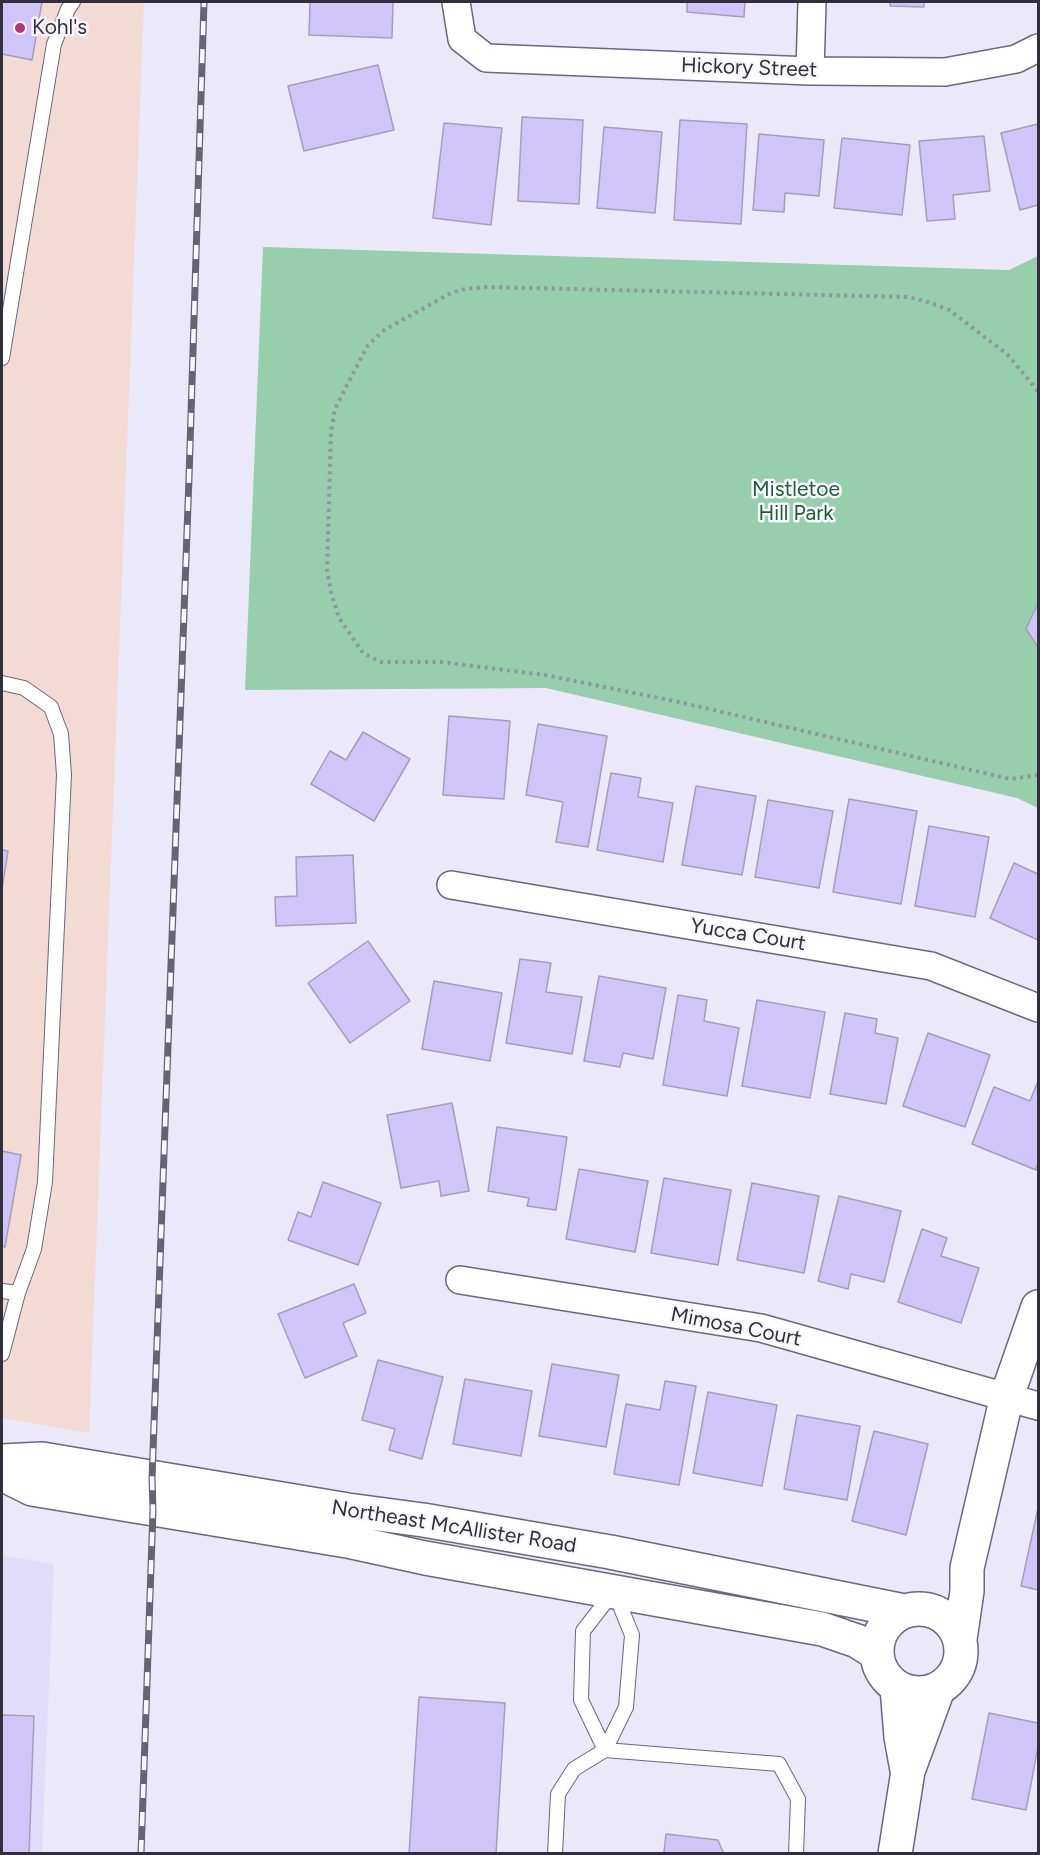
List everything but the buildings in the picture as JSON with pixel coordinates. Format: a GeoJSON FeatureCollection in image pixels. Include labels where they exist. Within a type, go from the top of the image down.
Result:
{"type":"FeatureCollection","features":[{"type":"Feature","properties":{"kind":"street","name":"Hickory Street"},"geometry":{"type":"LineString","coordinates":[[456,2],[462,39],[486,58],[810,71],[945,72],[1016,59],[1038,48]]}},
{"type":"Feature","properties":{"kind":"street"},"geometry":{"type":"LineString","coordinates":[[810,71],[812,2]]}},
{"type":"Feature","properties":{"kind":"street","name":"Yucca Court"},"geometry":{"type":"LineString","coordinates":[[452,885],[932,966],[1038,1008]]}},
{"type":"Feature","properties":{"kind":"street","name":"Mimosa Court"},"geometry":{"type":"LineString","coordinates":[[460,1280],[761,1328],[1038,1406]]}},
{"type":"Feature","properties":{"kind":"street"},"geometry":{"type":"LineString","coordinates":[[967,1568],[911,1610],[893,1618],[883,1628],[876,1653],[879,1667],[886,1678],[897,1687],[909,1692],[924,1693],[938,1689],[950,1680],[958,1668],[962,1654],[960,1639],[967,1591],[967,1568],[1007,1396],[1038,1307]]}},
{"type":"Feature","properties":{"kind":"street","name":"Northeast McAllister Road"},"geometry":{"type":"LineString","coordinates":[[2,1461],[42,1459],[348,1510],[423,1520],[610,1552],[911,1610]]}},
{"type":"Feature","properties":{"kind":"street","name":"Northeast McAllister Road"},"geometry":{"type":"LineString","coordinates":[[2,1474],[32,1489],[347,1541],[425,1558],[833,1632],[857,1641],[876,1653]]}},
{"type":"Feature","properties":{"kind":"street"},"geometry":{"type":"LineString","coordinates":[[911,1610],[931,1610],[943,1616],[954,1626],[960,1639]]}},
{"type":"Feature","properties":{"kind":"street"},"geometry":{"type":"LineString","coordinates":[[897,1687],[901,1737],[908,1771]]}},
{"type":"Feature","properties":{"kind":"street"},"geometry":{"type":"LineString","coordinates":[[896,1853],[908,1771],[938,1689]]}},
{"type":"Feature","properties":{"kind":"lane"},"geometry":{"type":"LineString","coordinates":[[2,358],[8,285],[54,44],[73,2]]}},
{"type":"Feature","properties":{"kind":"lane"},"geometry":{"type":"LineString","coordinates":[[2,683],[24,688],[51,707],[61,734],[64,776],[45,1182],[34,1249],[18,1293],[2,1354]]}},
{"type":"Feature","properties":{"kind":"lane"},"geometry":{"type":"LineString","coordinates":[[2,1291],[18,1293]]}},
{"type":"Feature","properties":{"kind":"lane"},"geometry":{"type":"LineString","coordinates":[[555,1854],[558,1794],[574,1769],[604,1750],[626,1707],[632,1635],[614,1591],[583,1631],[581,1700],[604,1750]]}},
{"type":"Feature","properties":{"kind":"lane"},"geometry":{"type":"LineString","coordinates":[[604,1750],[779,1764],[798,1799],[796,1854]]}},
{"type":"Feature","properties":{"kind":"path"},"geometry":{"type":"LineString","coordinates":[[1038,391],[1007,354],[949,310],[908,297],[487,287],[465,289],[451,293],[384,330],[368,345],[346,384],[335,409],[331,432],[327,571],[339,618],[363,653],[381,662],[441,662],[545,675],[679,702],[1010,779],[1038,775]]}},
{"type":"Feature","properties":{"kind":"shaded area"},"geometry":{"type":"Polygon","coordinates":[[[2,2],[144,2],[89,1433],[2,1418],[2,2]]]}},
{"type":"Feature","properties":{"kind":"shaded area"},"geometry":{"type":"Polygon","coordinates":[[[2,1555],[54,1564],[42,1853],[2,1853],[2,1555]]]}},
{"type":"Feature","properties":{"kind":"green space","name":"Mistletoe Hill Park"},"geometry":{"type":"Polygon","coordinates":[[[263,247],[1009,270],[1038,256],[1038,808],[1017,798],[546,688],[245,690],[263,247]]]}},
{"type":"Feature","properties":{"kind":"railway"},"geometry":{"type":"LineString","coordinates":[[141,1854],[204,2]]}},
{"type":"Feature","properties":{"kind":"place","name":"Kohl's"},"geometry":{"type":"Point","coordinates":[20,28]}}]}
